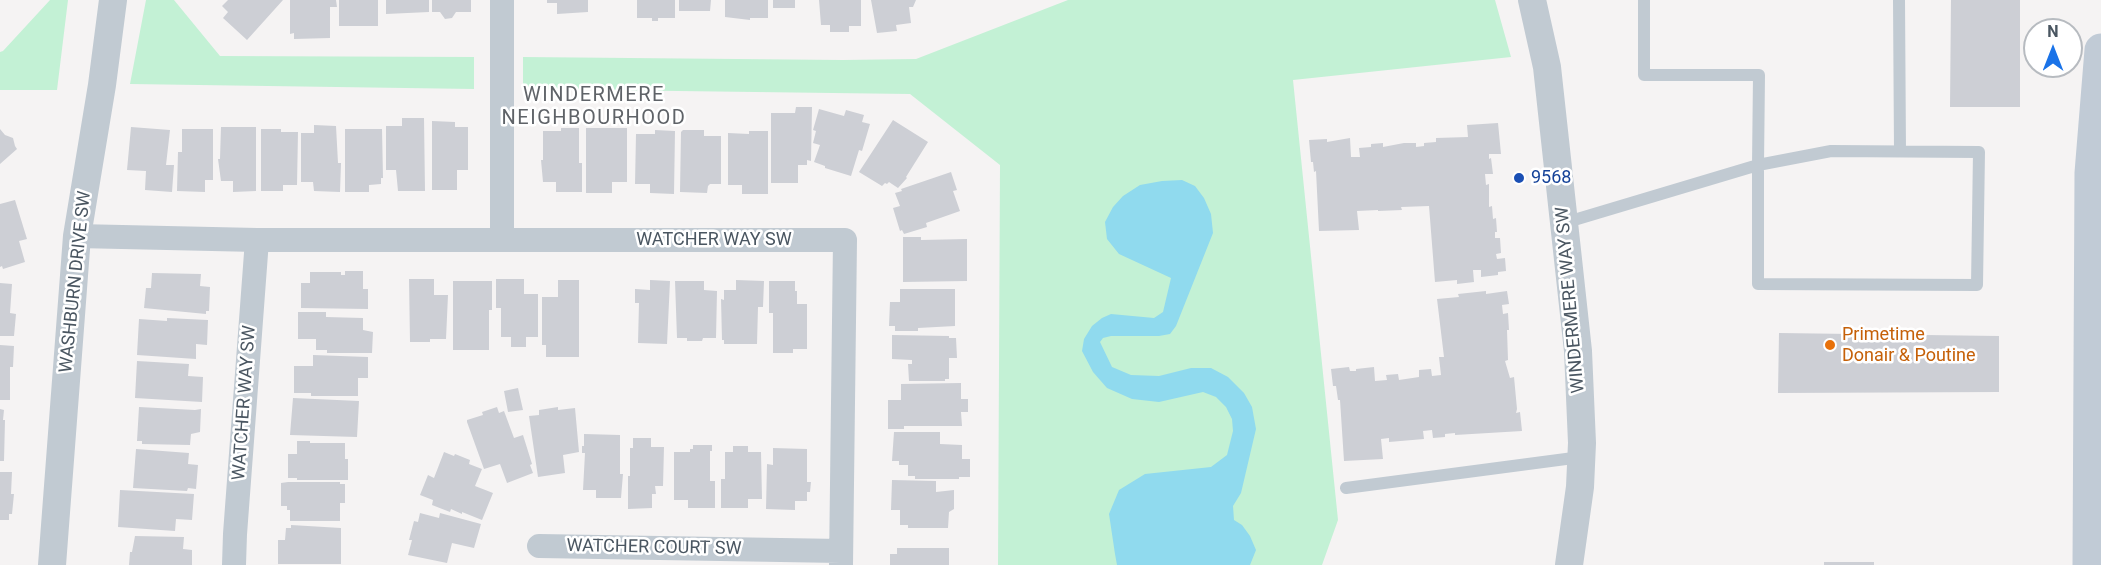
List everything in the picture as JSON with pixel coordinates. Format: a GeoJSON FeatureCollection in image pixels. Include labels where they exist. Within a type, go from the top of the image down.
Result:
{"type":"FeatureCollection","features":[{"type":"Feature","properties":{"kind":"main road"},"geometry":{"type":"LineString","coordinates":[[2088,565],[2091,173],[2101,50]]}},
{"type":"Feature","properties":{"kind":"street","name":"WASHBURN DRIVE SW"},"geometry":{"type":"LineString","coordinates":[[52,565],[77,236],[102,85],[113,0]]}},
{"type":"Feature","properties":{"kind":"street"},"geometry":{"type":"LineString","coordinates":[[502,0],[502,240]]}},
{"type":"Feature","properties":{"kind":"street","name":"WINDERMERE WAY SW"},"geometry":{"type":"LineString","coordinates":[[1532,0],[1547,67],[1578,351],[1580,487],[1569,565]]}},
{"type":"Feature","properties":{"kind":"street","name":"WATCHER WAY SW"},"geometry":{"type":"LineString","coordinates":[[77,236],[257,240],[845,240],[841,558]]}},
{"type":"Feature","properties":{"kind":"street","name":"WATCHER WAY SW"},"geometry":{"type":"LineString","coordinates":[[234,565],[257,240]]}},
{"type":"Feature","properties":{"kind":"street","name":"WATCHER COURT SW"},"geometry":{"type":"LineString","coordinates":[[539,546],[841,558]]}},
{"type":"Feature","properties":{"kind":"street"},"geometry":{"type":"LineString","coordinates":[[34,565],[52,565]]}},
{"type":"Feature","properties":{"kind":"lane"},"geometry":{"type":"LineString","coordinates":[[1564,223],[1758,165],[1831,151],[1979,152],[1977,285],[1758,284],[1758,165],[1758,75],[1644,75],[1644,0]]}},
{"type":"Feature","properties":{"kind":"lane"},"geometry":{"type":"LineString","coordinates":[[1899,0],[1900,151]]}},
{"type":"Feature","properties":{"kind":"lane"},"geometry":{"type":"LineString","coordinates":[[1346,488],[1581,457]]}},
{"type":"Feature","properties":{"kind":"green space"},"geometry":{"type":"Polygon","coordinates":[[[50,0],[68,0],[57,90],[0,90],[0,52],[50,0]]]}},
{"type":"Feature","properties":{"kind":"green space"},"geometry":{"type":"Polygon","coordinates":[[[146,0],[174,0],[220,56],[474,57],[474,89],[130,84],[146,0]]]}},
{"type":"Feature","properties":{"kind":"green space"},"geometry":{"type":"Polygon","coordinates":[[[1068,0],[1495,0],[1511,57],[1293,80],[1338,520],[1322,565],[998,565],[1000,165],[910,94],[523,89],[523,57],[916,59],[1068,0]]]}},
{"type":"Feature","properties":{"kind":"water"},"geometry":{"type":"Polygon","coordinates":[[[1182,180],[1195,186],[1204,198],[1211,214],[1213,233],[1176,326],[1170,334],[1111,336],[1103,338],[1100,342],[1112,367],[1131,375],[1159,376],[1191,368],[1211,368],[1228,377],[1244,393],[1252,407],[1256,429],[1241,493],[1233,506],[1234,520],[1242,525],[1256,550],[1250,565],[1117,565],[1115,554],[1109,514],[1119,490],[1145,474],[1211,467],[1227,455],[1233,431],[1232,419],[1226,407],[1216,397],[1203,392],[1159,402],[1132,399],[1107,388],[1093,372],[1082,351],[1084,339],[1092,326],[1102,318],[1111,314],[1154,318],[1163,312],[1171,278],[1119,254],[1107,239],[1105,222],[1113,207],[1123,196],[1140,185],[1182,180]]]}},
{"type":"Feature","properties":{"kind":"building"},"geometry":{"type":"Polygon","coordinates":[[[228,0],[283,0],[247,40],[223,18],[228,12],[222,6],[228,0]]]}},
{"type":"Feature","properties":{"kind":"building"},"geometry":{"type":"Polygon","coordinates":[[[290,0],[336,0],[337,7],[330,7],[330,38],[294,39],[294,33],[290,34],[290,0]]]}},
{"type":"Feature","properties":{"kind":"building"},"geometry":{"type":"Polygon","coordinates":[[[339,0],[378,0],[378,26],[339,26],[339,0]]]}},
{"type":"Feature","properties":{"kind":"building"},"geometry":{"type":"Polygon","coordinates":[[[386,0],[429,0],[429,12],[386,14],[386,0]]]}},
{"type":"Feature","properties":{"kind":"building"},"geometry":{"type":"Polygon","coordinates":[[[432,0],[471,0],[471,12],[456,12],[452,18],[445,19],[440,12],[432,12],[432,0]]]}},
{"type":"Feature","properties":{"kind":"building"},"geometry":{"type":"Polygon","coordinates":[[[547,0],[588,0],[588,12],[557,14],[557,3],[547,3],[547,0]]]}},
{"type":"Feature","properties":{"kind":"building"},"geometry":{"type":"Polygon","coordinates":[[[637,0],[675,0],[675,18],[658,18],[658,21],[652,21],[652,18],[637,18],[637,0]]]}},
{"type":"Feature","properties":{"kind":"building"},"geometry":{"type":"Polygon","coordinates":[[[679,0],[711,0],[710,11],[679,11],[679,0]]]}},
{"type":"Feature","properties":{"kind":"building"},"geometry":{"type":"Polygon","coordinates":[[[725,0],[768,0],[768,18],[750,18],[750,20],[725,17],[725,0]]]}},
{"type":"Feature","properties":{"kind":"building"},"geometry":{"type":"Polygon","coordinates":[[[773,0],[795,0],[795,8],[773,8],[773,0]]]}},
{"type":"Feature","properties":{"kind":"building"},"geometry":{"type":"Polygon","coordinates":[[[819,0],[861,0],[861,26],[849,26],[849,32],[830,32],[830,25],[821,25],[819,0]]]}},
{"type":"Feature","properties":{"kind":"building"},"geometry":{"type":"Polygon","coordinates":[[[871,0],[916,0],[913,7],[909,7],[911,23],[896,25],[897,31],[877,33],[871,0]]]}},
{"type":"Feature","properties":{"kind":"building"},"geometry":{"type":"Polygon","coordinates":[[[1951,0],[2020,0],[2020,107],[1950,107],[1951,0]]]}},
{"type":"Feature","properties":{"kind":"building"},"geometry":{"type":"Polygon","coordinates":[[[796,107],[812,107],[811,161],[807,160],[807,165],[798,165],[798,183],[771,183],[771,113],[795,113],[796,107]]]}},
{"type":"Feature","properties":{"kind":"building"},"geometry":{"type":"Polygon","coordinates":[[[819,109],[844,116],[846,110],[864,115],[862,122],[870,124],[851,176],[814,162],[820,145],[813,143],[816,131],[813,130],[819,109]]]}},
{"type":"Feature","properties":{"kind":"building"},"geometry":{"type":"Polygon","coordinates":[[[402,118],[424,118],[425,191],[398,191],[396,170],[386,170],[386,126],[402,126],[402,118]]]}},
{"type":"Feature","properties":{"kind":"building"},"geometry":{"type":"Polygon","coordinates":[[[893,120],[928,142],[907,178],[898,188],[889,182],[882,186],[859,172],[893,120]]]}},
{"type":"Feature","properties":{"kind":"building"},"geometry":{"type":"Polygon","coordinates":[[[432,121],[455,122],[455,127],[468,127],[468,170],[457,170],[457,190],[432,190],[432,121]]]}},
{"type":"Feature","properties":{"kind":"building"},"geometry":{"type":"Polygon","coordinates":[[[1498,123],[1501,154],[1489,154],[1493,174],[1485,174],[1486,185],[1489,184],[1489,207],[1492,206],[1493,219],[1496,218],[1495,238],[1500,238],[1501,253],[1496,254],[1497,259],[1505,258],[1506,271],[1498,272],[1498,275],[1481,277],[1481,270],[1473,270],[1474,282],[1457,284],[1457,280],[1435,282],[1429,206],[1401,207],[1402,210],[1357,211],[1359,230],[1319,231],[1316,171],[1314,172],[1313,162],[1311,162],[1309,140],[1327,139],[1327,142],[1350,138],[1351,157],[1360,157],[1359,148],[1371,147],[1371,144],[1383,143],[1383,147],[1416,143],[1416,147],[1424,146],[1424,143],[1436,142],[1436,138],[1468,137],[1467,125],[1498,123]]]}},
{"type":"Feature","properties":{"kind":"building"},"geometry":{"type":"Polygon","coordinates":[[[314,125],[336,126],[338,163],[341,163],[340,192],[314,191],[313,182],[301,182],[301,133],[314,133],[314,125]]]}},
{"type":"Feature","properties":{"kind":"building"},"geometry":{"type":"Polygon","coordinates":[[[131,127],[170,130],[166,165],[174,165],[172,192],[145,190],[146,171],[127,170],[131,127]]]}},
{"type":"Feature","properties":{"kind":"building"},"geometry":{"type":"Polygon","coordinates":[[[221,127],[256,127],[256,191],[233,192],[233,181],[221,181],[218,159],[220,159],[221,127]]]}},
{"type":"Feature","properties":{"kind":"building"},"geometry":{"type":"Polygon","coordinates":[[[561,128],[579,128],[582,192],[556,192],[556,182],[543,182],[541,160],[543,160],[543,131],[561,131],[561,128]]]}},
{"type":"Feature","properties":{"kind":"building"},"geometry":{"type":"Polygon","coordinates":[[[586,128],[627,128],[627,182],[612,182],[612,193],[586,193],[586,128]]]}},
{"type":"Feature","properties":{"kind":"building"},"geometry":{"type":"Polygon","coordinates":[[[0,129],[5,135],[13,138],[17,149],[0,164],[0,129]]]}},
{"type":"Feature","properties":{"kind":"building"},"geometry":{"type":"Polygon","coordinates":[[[182,129],[213,129],[213,180],[205,180],[205,192],[177,191],[178,152],[182,152],[182,129]]]}},
{"type":"Feature","properties":{"kind":"building"},"geometry":{"type":"Polygon","coordinates":[[[261,129],[298,132],[297,185],[283,185],[283,191],[261,191],[261,129]]]}},
{"type":"Feature","properties":{"kind":"building"},"geometry":{"type":"Polygon","coordinates":[[[345,129],[382,129],[383,178],[381,178],[381,184],[369,185],[369,192],[345,192],[345,129]]]}},
{"type":"Feature","properties":{"kind":"building"},"geometry":{"type":"Polygon","coordinates":[[[655,130],[675,131],[674,194],[650,193],[650,184],[635,184],[636,134],[655,134],[655,130]]]}},
{"type":"Feature","properties":{"kind":"building"},"geometry":{"type":"Polygon","coordinates":[[[683,130],[704,130],[704,136],[721,136],[721,184],[710,184],[707,193],[680,192],[681,132],[683,130]]]}},
{"type":"Feature","properties":{"kind":"building"},"geometry":{"type":"Polygon","coordinates":[[[749,131],[768,131],[768,194],[742,194],[742,185],[728,185],[728,133],[749,134],[749,131]]]}},
{"type":"Feature","properties":{"kind":"building"},"geometry":{"type":"Polygon","coordinates":[[[951,172],[957,190],[953,191],[960,211],[926,223],[927,227],[904,234],[902,230],[900,231],[893,208],[900,206],[895,193],[951,172]]]}},
{"type":"Feature","properties":{"kind":"building"},"geometry":{"type":"Polygon","coordinates":[[[15,200],[27,239],[19,241],[25,262],[3,269],[2,266],[0,267],[0,204],[15,200]]]}},
{"type":"Feature","properties":{"kind":"building"},"geometry":{"type":"Polygon","coordinates":[[[903,237],[921,237],[921,240],[967,239],[967,281],[903,282],[903,237]]]}},
{"type":"Feature","properties":{"kind":"building"},"geometry":{"type":"Polygon","coordinates":[[[345,271],[363,271],[363,289],[368,289],[368,309],[301,308],[301,283],[310,283],[310,272],[341,272],[341,275],[345,275],[345,271]]]}},
{"type":"Feature","properties":{"kind":"building"},"geometry":{"type":"Polygon","coordinates":[[[152,273],[201,274],[200,286],[210,287],[209,311],[206,311],[206,314],[144,308],[146,288],[151,288],[152,273]]]}},
{"type":"Feature","properties":{"kind":"building"},"geometry":{"type":"Polygon","coordinates":[[[409,279],[434,279],[434,295],[448,295],[446,339],[410,342],[409,279]]]}},
{"type":"Feature","properties":{"kind":"building"},"geometry":{"type":"Polygon","coordinates":[[[496,279],[524,279],[524,294],[538,294],[538,337],[526,337],[526,347],[511,347],[511,337],[501,337],[501,308],[496,308],[496,279]]]}},
{"type":"Feature","properties":{"kind":"building"},"geometry":{"type":"Polygon","coordinates":[[[558,280],[579,280],[579,357],[546,357],[546,345],[542,345],[542,297],[558,297],[558,280]]]}},
{"type":"Feature","properties":{"kind":"building"},"geometry":{"type":"Polygon","coordinates":[[[650,280],[670,281],[667,344],[638,343],[639,303],[635,303],[635,289],[650,290],[650,280]]]}},
{"type":"Feature","properties":{"kind":"building"},"geometry":{"type":"Polygon","coordinates":[[[736,280],[764,281],[763,307],[758,307],[757,344],[724,344],[722,340],[721,299],[724,300],[724,290],[736,290],[736,280]]]}},
{"type":"Feature","properties":{"kind":"building"},"geometry":{"type":"Polygon","coordinates":[[[453,281],[492,281],[489,350],[453,350],[453,281]]]}},
{"type":"Feature","properties":{"kind":"building"},"geometry":{"type":"Polygon","coordinates":[[[675,281],[704,281],[704,290],[717,291],[716,338],[687,341],[687,338],[677,338],[675,281]]]}},
{"type":"Feature","properties":{"kind":"building"},"geometry":{"type":"Polygon","coordinates":[[[769,281],[795,281],[797,304],[807,304],[807,349],[793,349],[793,353],[773,353],[773,313],[769,313],[769,281]]]}},
{"type":"Feature","properties":{"kind":"building"},"geometry":{"type":"Polygon","coordinates":[[[0,283],[12,284],[10,313],[16,314],[14,336],[0,336],[0,283]]]}},
{"type":"Feature","properties":{"kind":"building"},"geometry":{"type":"Polygon","coordinates":[[[900,289],[955,289],[955,326],[918,328],[918,331],[895,331],[895,326],[889,326],[890,302],[900,302],[900,289]]]}},
{"type":"Feature","properties":{"kind":"building"},"geometry":{"type":"Polygon","coordinates":[[[1486,291],[1486,294],[1507,291],[1509,304],[1502,305],[1503,314],[1508,313],[1509,330],[1507,330],[1508,360],[1505,361],[1510,378],[1514,377],[1516,413],[1520,412],[1522,431],[1455,435],[1455,433],[1433,438],[1432,430],[1423,431],[1424,439],[1389,442],[1389,438],[1381,439],[1383,459],[1344,461],[1340,400],[1338,400],[1336,386],[1333,386],[1331,369],[1349,367],[1350,371],[1356,371],[1356,369],[1374,367],[1375,381],[1387,380],[1386,375],[1398,374],[1399,380],[1419,377],[1419,370],[1431,369],[1432,376],[1441,375],[1439,357],[1444,357],[1437,299],[1486,291]]]}},
{"type":"Feature","properties":{"kind":"building"},"geometry":{"type":"Polygon","coordinates":[[[298,312],[326,312],[326,317],[363,318],[363,330],[373,332],[372,353],[327,353],[327,350],[316,350],[316,339],[298,339],[298,312]]]}},
{"type":"Feature","properties":{"kind":"building"},"geometry":{"type":"Polygon","coordinates":[[[167,318],[208,320],[207,345],[196,344],[196,359],[137,355],[139,319],[167,321],[167,318]]]}},
{"type":"Feature","properties":{"kind":"building"},"geometry":{"type":"Polygon","coordinates":[[[1779,333],[1999,336],[1999,392],[1778,393],[1779,333]]]}},
{"type":"Feature","properties":{"kind":"building"},"geometry":{"type":"Polygon","coordinates":[[[892,335],[956,338],[957,358],[949,358],[949,379],[909,381],[908,364],[912,364],[912,360],[892,359],[892,335]]]}},
{"type":"Feature","properties":{"kind":"building"},"geometry":{"type":"Polygon","coordinates":[[[0,345],[14,346],[13,367],[10,367],[10,400],[0,400],[0,345]]]}},
{"type":"Feature","properties":{"kind":"building"},"geometry":{"type":"Polygon","coordinates":[[[313,355],[368,357],[368,378],[358,378],[358,396],[311,396],[311,393],[294,393],[294,366],[313,366],[313,355]]]}},
{"type":"Feature","properties":{"kind":"building"},"geometry":{"type":"Polygon","coordinates":[[[137,361],[189,364],[188,376],[203,377],[202,402],[135,398],[137,361]]]}},
{"type":"Feature","properties":{"kind":"building"},"geometry":{"type":"Polygon","coordinates":[[[961,383],[961,399],[968,399],[968,412],[961,412],[962,426],[904,426],[904,429],[888,429],[888,400],[901,400],[901,384],[961,383]]]}},
{"type":"Feature","properties":{"kind":"building"},"geometry":{"type":"Polygon","coordinates":[[[518,388],[523,410],[508,412],[504,391],[518,388]]]}},
{"type":"Feature","properties":{"kind":"building"},"geometry":{"type":"Polygon","coordinates":[[[293,398],[359,401],[357,437],[290,435],[293,398]]]}},
{"type":"Feature","properties":{"kind":"building"},"geometry":{"type":"Polygon","coordinates":[[[139,407],[201,409],[200,432],[191,434],[190,445],[142,444],[142,441],[137,441],[139,407]]]}},
{"type":"Feature","properties":{"kind":"building"},"geometry":{"type":"Polygon","coordinates":[[[497,407],[499,413],[504,411],[514,438],[523,435],[532,464],[530,465],[533,473],[507,483],[500,464],[484,469],[467,422],[467,420],[483,415],[482,412],[497,407]]]}},
{"type":"Feature","properties":{"kind":"building"},"geometry":{"type":"Polygon","coordinates":[[[558,407],[558,410],[575,408],[579,452],[563,455],[565,473],[538,477],[529,416],[539,415],[539,410],[558,407]]]}},
{"type":"Feature","properties":{"kind":"building"},"geometry":{"type":"Polygon","coordinates":[[[0,409],[4,410],[3,420],[5,420],[4,461],[0,461],[0,409]]]}},
{"type":"Feature","properties":{"kind":"building"},"geometry":{"type":"Polygon","coordinates":[[[894,432],[940,432],[940,444],[962,445],[962,459],[970,459],[970,477],[915,479],[915,476],[908,476],[908,465],[899,465],[899,461],[892,461],[894,432]]]}},
{"type":"Feature","properties":{"kind":"building"},"geometry":{"type":"Polygon","coordinates":[[[584,434],[620,435],[620,474],[623,474],[621,498],[596,498],[596,490],[583,490],[584,434]]]}},
{"type":"Feature","properties":{"kind":"building"},"geometry":{"type":"Polygon","coordinates":[[[633,438],[651,438],[651,447],[664,447],[663,486],[655,486],[656,494],[652,494],[652,508],[628,509],[628,476],[630,476],[630,448],[633,448],[633,438]]]}},
{"type":"Feature","properties":{"kind":"building"},"geometry":{"type":"Polygon","coordinates":[[[297,441],[345,443],[348,480],[288,478],[288,454],[297,454],[297,441]]]}},
{"type":"Feature","properties":{"kind":"building"},"geometry":{"type":"Polygon","coordinates":[[[693,445],[712,445],[710,481],[715,481],[715,508],[688,508],[688,500],[674,500],[674,452],[690,452],[693,445]]]}},
{"type":"Feature","properties":{"kind":"building"},"geometry":{"type":"Polygon","coordinates":[[[733,446],[748,446],[748,452],[761,452],[762,499],[748,499],[748,508],[721,508],[721,479],[725,479],[725,452],[733,452],[733,446]]]}},
{"type":"Feature","properties":{"kind":"building"},"geometry":{"type":"Polygon","coordinates":[[[773,448],[807,449],[807,482],[811,482],[810,492],[807,492],[807,501],[795,501],[795,510],[766,509],[767,464],[773,465],[773,448]]]}},
{"type":"Feature","properties":{"kind":"building"},"geometry":{"type":"Polygon","coordinates":[[[136,449],[189,453],[188,464],[198,465],[196,489],[188,488],[187,491],[133,488],[136,449]]]}},
{"type":"Feature","properties":{"kind":"building"},"geometry":{"type":"Polygon","coordinates":[[[444,452],[470,460],[469,464],[482,469],[475,486],[493,493],[482,520],[462,512],[462,514],[451,509],[450,512],[432,505],[433,500],[420,495],[428,475],[434,478],[444,452]]]}},
{"type":"Feature","properties":{"kind":"building"},"geometry":{"type":"Polygon","coordinates":[[[0,472],[12,472],[11,494],[14,494],[12,514],[9,514],[9,520],[0,520],[0,472]]]}},
{"type":"Feature","properties":{"kind":"building"},"geometry":{"type":"Polygon","coordinates":[[[892,480],[936,481],[936,492],[954,490],[954,509],[949,512],[948,528],[908,528],[908,525],[900,525],[900,510],[891,510],[892,480]]]}},
{"type":"Feature","properties":{"kind":"building"},"geometry":{"type":"Polygon","coordinates":[[[340,482],[340,484],[345,484],[345,503],[340,503],[340,521],[290,521],[290,510],[287,510],[287,506],[281,506],[281,483],[340,482]]]}},
{"type":"Feature","properties":{"kind":"building"},"geometry":{"type":"Polygon","coordinates":[[[120,490],[194,494],[192,520],[176,519],[175,531],[118,527],[120,490]]]}},
{"type":"Feature","properties":{"kind":"building"},"geometry":{"type":"Polygon","coordinates":[[[420,513],[439,518],[440,513],[481,524],[474,548],[452,543],[447,563],[408,555],[414,521],[418,522],[420,513]]]}},
{"type":"Feature","properties":{"kind":"building"},"geometry":{"type":"Polygon","coordinates":[[[291,525],[341,528],[341,564],[278,564],[278,540],[285,540],[286,528],[291,528],[291,525]]]}},
{"type":"Feature","properties":{"kind":"building"},"geometry":{"type":"Polygon","coordinates":[[[135,536],[184,537],[183,549],[192,550],[192,565],[129,565],[135,536]]]}},
{"type":"Feature","properties":{"kind":"building"},"geometry":{"type":"Polygon","coordinates":[[[897,548],[949,548],[949,565],[890,565],[890,554],[897,554],[897,548]]]}},
{"type":"Feature","properties":{"kind":"building"},"geometry":{"type":"Polygon","coordinates":[[[1824,562],[1874,562],[1874,565],[1824,565],[1824,562]]]}},
{"type":"Feature","properties":{"kind":"place","name":"9568"},"geometry":{"type":"Point","coordinates":[1519,178]}},
{"type":"Feature","properties":{"kind":"place","name":"Primetime Donair & Poutine"},"geometry":{"type":"Point","coordinates":[1830,345]}},
{"type":"Feature","properties":{"kind":"district","name":"WINDERMERE NEIGHBOURHOOD"},"geometry":{"type":"Point","coordinates":[594,108]}}]}
